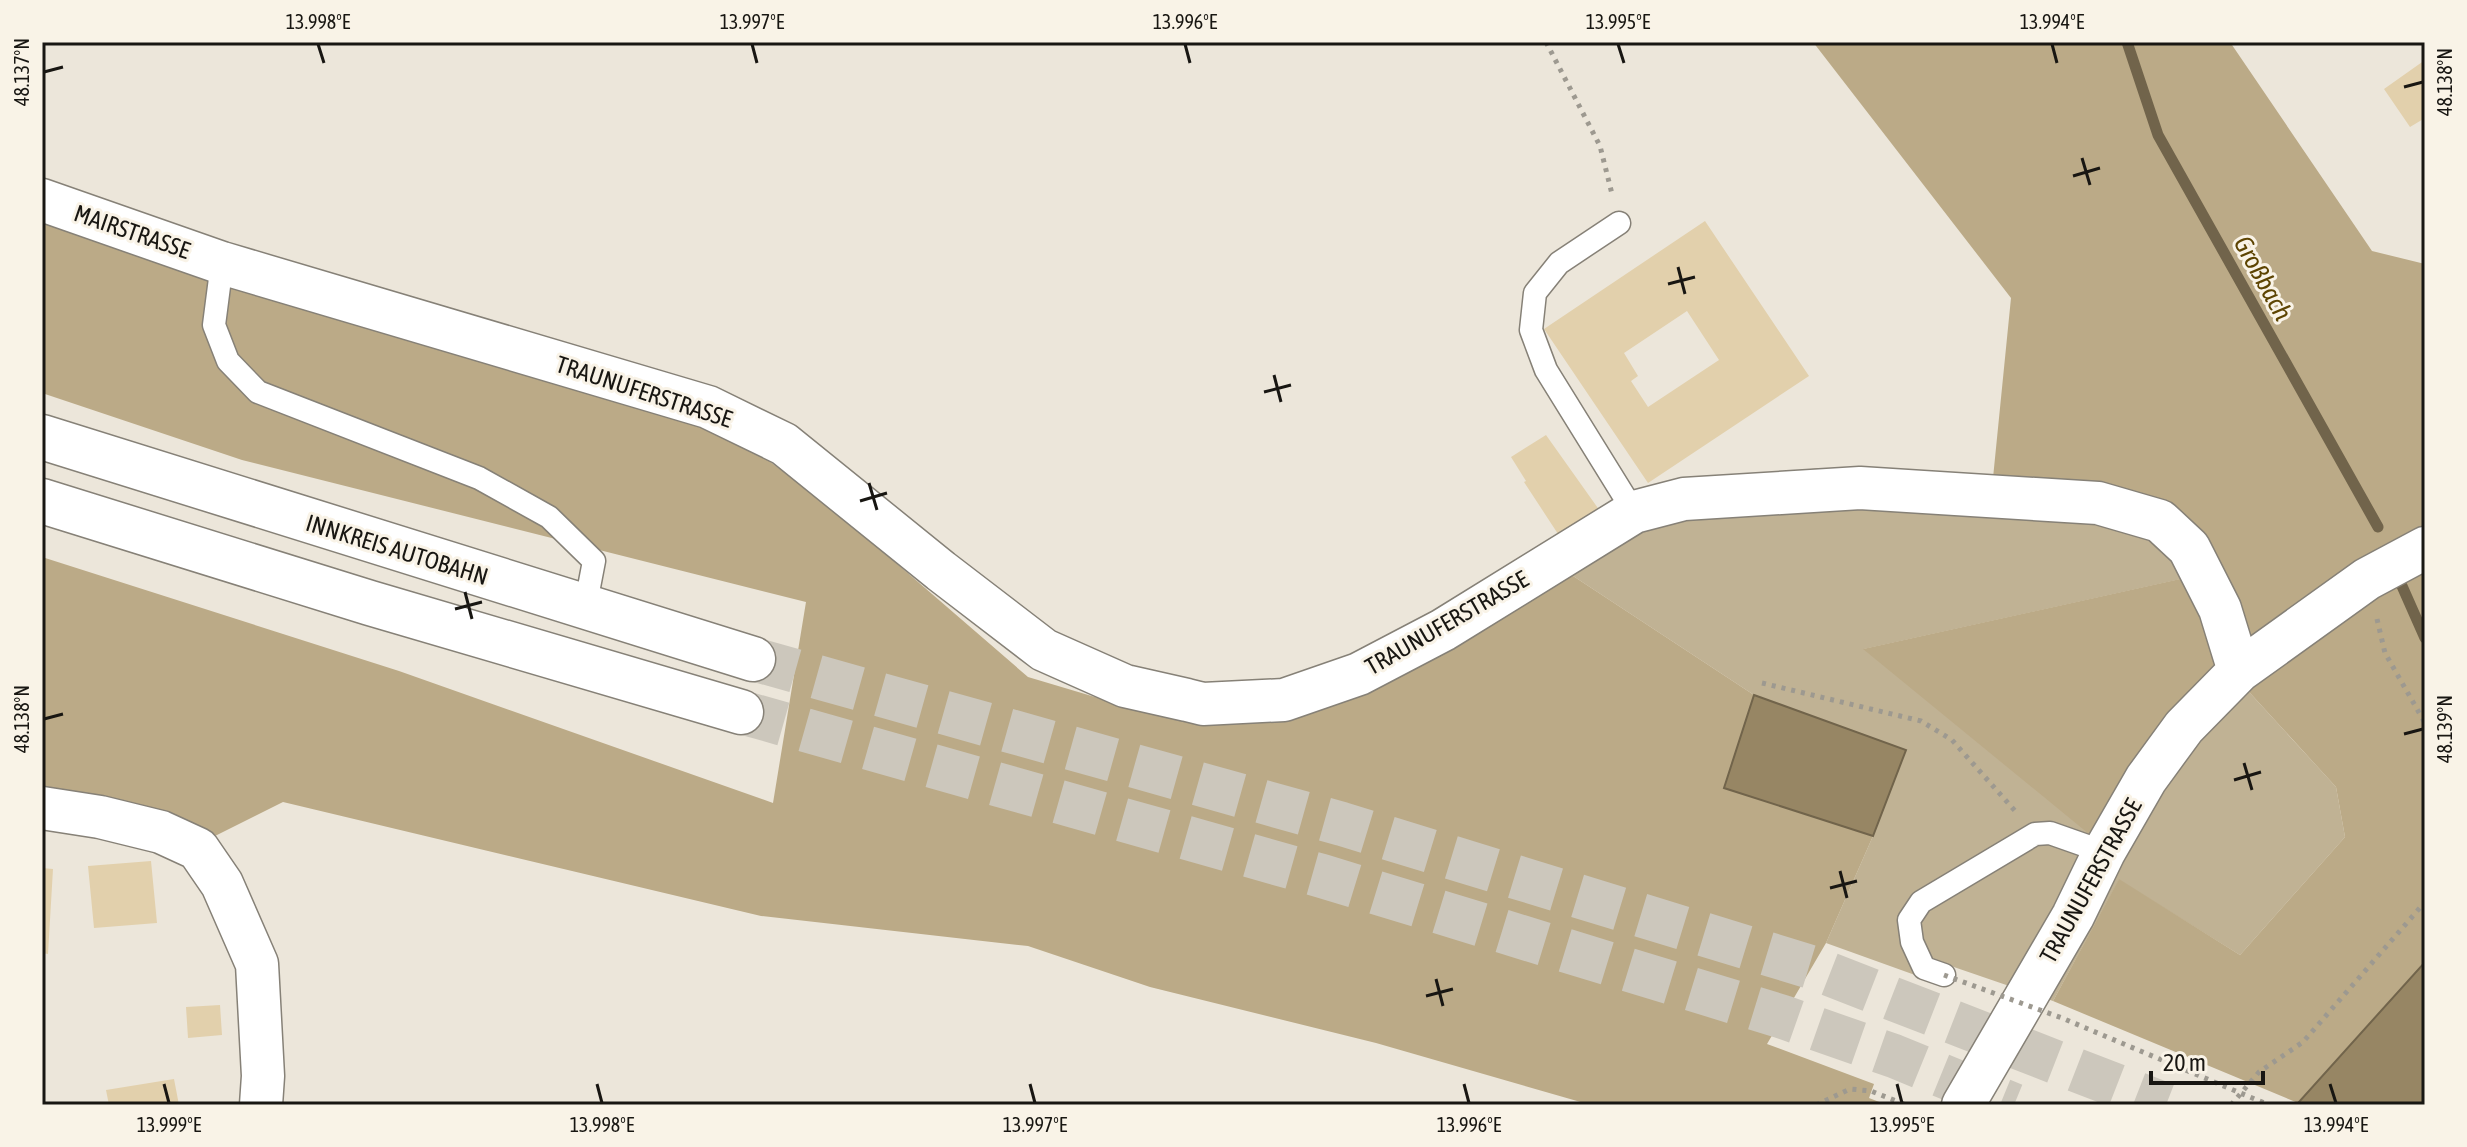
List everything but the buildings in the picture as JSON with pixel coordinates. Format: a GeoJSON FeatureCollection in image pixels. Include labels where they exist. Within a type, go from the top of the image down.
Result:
{"type":"FeatureCollection","features":[{"type":"Feature","properties":{"kind":"highway","name":"INNKREIS AUTOBAHN"},"geometry":{"type":"LineString","coordinates":[[42,437],[753,659]]}},
{"type":"Feature","properties":{"kind":"highway"},"geometry":{"type":"LineString","coordinates":[[42,501],[341,594],[741,712]]}},
{"type":"Feature","properties":{"kind":"street","name":"MAIRSTRASSE"},"geometry":{"type":"LineString","coordinates":[[42,200],[222,263]]}},
{"type":"Feature","properties":{"kind":"street","name":"TRAUNUFERSTRASSE"},"geometry":{"type":"LineString","coordinates":[[222,263],[708,407],[784,444],[1044,650],[1125,686],[1203,704],[1284,700],[1359,674],[1443,630],[1634,512],[1684,499],[1860,488],[2098,503],[2160,521],[2189,548],[2220,609],[2239,671]]}},
{"type":"Feature","properties":{"kind":"street","name":"TRAUNUFERSTRASSE"},"geometry":{"type":"LineString","coordinates":[[1963,1105],[2073,916],[2104,852],[2146,779],[2184,727],[2239,671],[2367,579],[2425,548]]}},
{"type":"Feature","properties":{"kind":"street"},"geometry":{"type":"LineString","coordinates":[[42,808],[100,817],[161,832],[198,849],[222,884],[257,964],[263,1076],[261,1105]]}},
{"type":"Feature","properties":{"kind":"lane"},"geometry":{"type":"LineString","coordinates":[[1619,223],[1559,263],[1535,293],[1531,330],[1546,370],[1634,512]]}},
{"type":"Feature","properties":{"kind":"lane"},"geometry":{"type":"LineString","coordinates":[[222,263],[214,325],[228,361],[258,392],[479,478],[549,517],[594,561],[585,608]]}},
{"type":"Feature","properties":{"kind":"lane"},"geometry":{"type":"LineString","coordinates":[[1944,975],[1924,968],[1912,942],[1909,920],[1921,902],[2035,834],[2050,833],[2104,852]]}},
{"type":"Feature","properties":{"kind":"path"},"geometry":{"type":"LineString","coordinates":[[1546,42],[1600,146],[1619,223]]}},
{"type":"Feature","properties":{"kind":"path"},"geometry":{"type":"LineString","coordinates":[[2367,579],[2385,653],[2425,723]]}},
{"type":"Feature","properties":{"kind":"path"},"geometry":{"type":"LineString","coordinates":[[1762,683],[1921,721],[1952,740],[2035,834]]}},
{"type":"Feature","properties":{"kind":"path"},"geometry":{"type":"LineString","coordinates":[[2231,1105],[2259,1072],[2303,1042],[2425,902]]}},
{"type":"Feature","properties":{"kind":"path"},"geometry":{"type":"LineString","coordinates":[[1944,975],[2062,1018],[2269,1105]]}},
{"type":"Feature","properties":{"kind":"path"},"geometry":{"type":"LineString","coordinates":[[1816,1105],[1850,1089],[1871,1091],[1906,1105]]}},
{"type":"Feature","properties":{"kind":"shaded area"},"geometry":{"type":"Polygon","coordinates":[[[1813,42],[2230,42],[2372,251],[2425,264],[2425,962],[2298,1103],[2053,1001],[2119,879],[2240,955],[2345,837],[2336,787],[2228,669],[2089,834],[1863,649],[2189,577],[2172,522],[1993,478],[2011,298],[1813,42]]]}},
{"type":"Feature","properties":{"kind":"shaded area"},"geometry":{"type":"Polygon","coordinates":[[[42,217],[733,434],[837,512],[1028,677],[1162,717],[1283,715],[1564,570],[1754,695],[1724,788],[1873,836],[1826,943],[1767,1044],[1874,1084],[1869,1098],[1887,1105],[1591,1105],[1376,1043],[1150,987],[1028,946],[761,916],[283,802],[213,837],[42,788],[42,557],[399,671],[773,803],[806,602],[242,460],[42,393],[42,217]]]}},
{"type":"Feature","properties":{"kind":"shaded area"},"geometry":{"type":"Polygon","coordinates":[[[1818,468],[2091,485],[2190,577],[1864,649],[2227,668],[2336,787],[2345,837],[2240,955],[2119,880],[2053,1001],[1948,965],[1940,984],[1826,943],[1873,836],[1906,750],[1754,695],[1564,570],[1676,488],[1818,468]]]}},
{"type":"Feature","properties":{"kind":"shaded area"},"geometry":{"type":"Polygon","coordinates":[[[1754,695],[1906,750],[1873,836],[1724,788],[1754,695]]]}},
{"type":"Feature","properties":{"kind":"shaded area"},"geometry":{"type":"Polygon","coordinates":[[[2425,962],[2425,1105],[2297,1105],[2298,1103],[2425,962]]]}},
{"type":"Feature","properties":{"kind":"waterway","name":"Großbach"},"geometry":{"type":"LineString","coordinates":[[2127,42],[2158,135],[2378,527]]}},
{"type":"Feature","properties":{"kind":"waterway","name":"Großbach"},"geometry":{"type":"LineString","coordinates":[[2402,586],[2425,638]]}},
{"type":"Feature","properties":{"kind":"tunnel"},"geometry":{"type":"LineString","coordinates":[[753,659],[1342,824],[1811,967],[2166,1105]]}},
{"type":"Feature","properties":{"kind":"tunnel"},"geometry":{"type":"LineString","coordinates":[[741,712],[1322,876],[1783,1017],[1894,1056],[2014,1105]]}}]}
